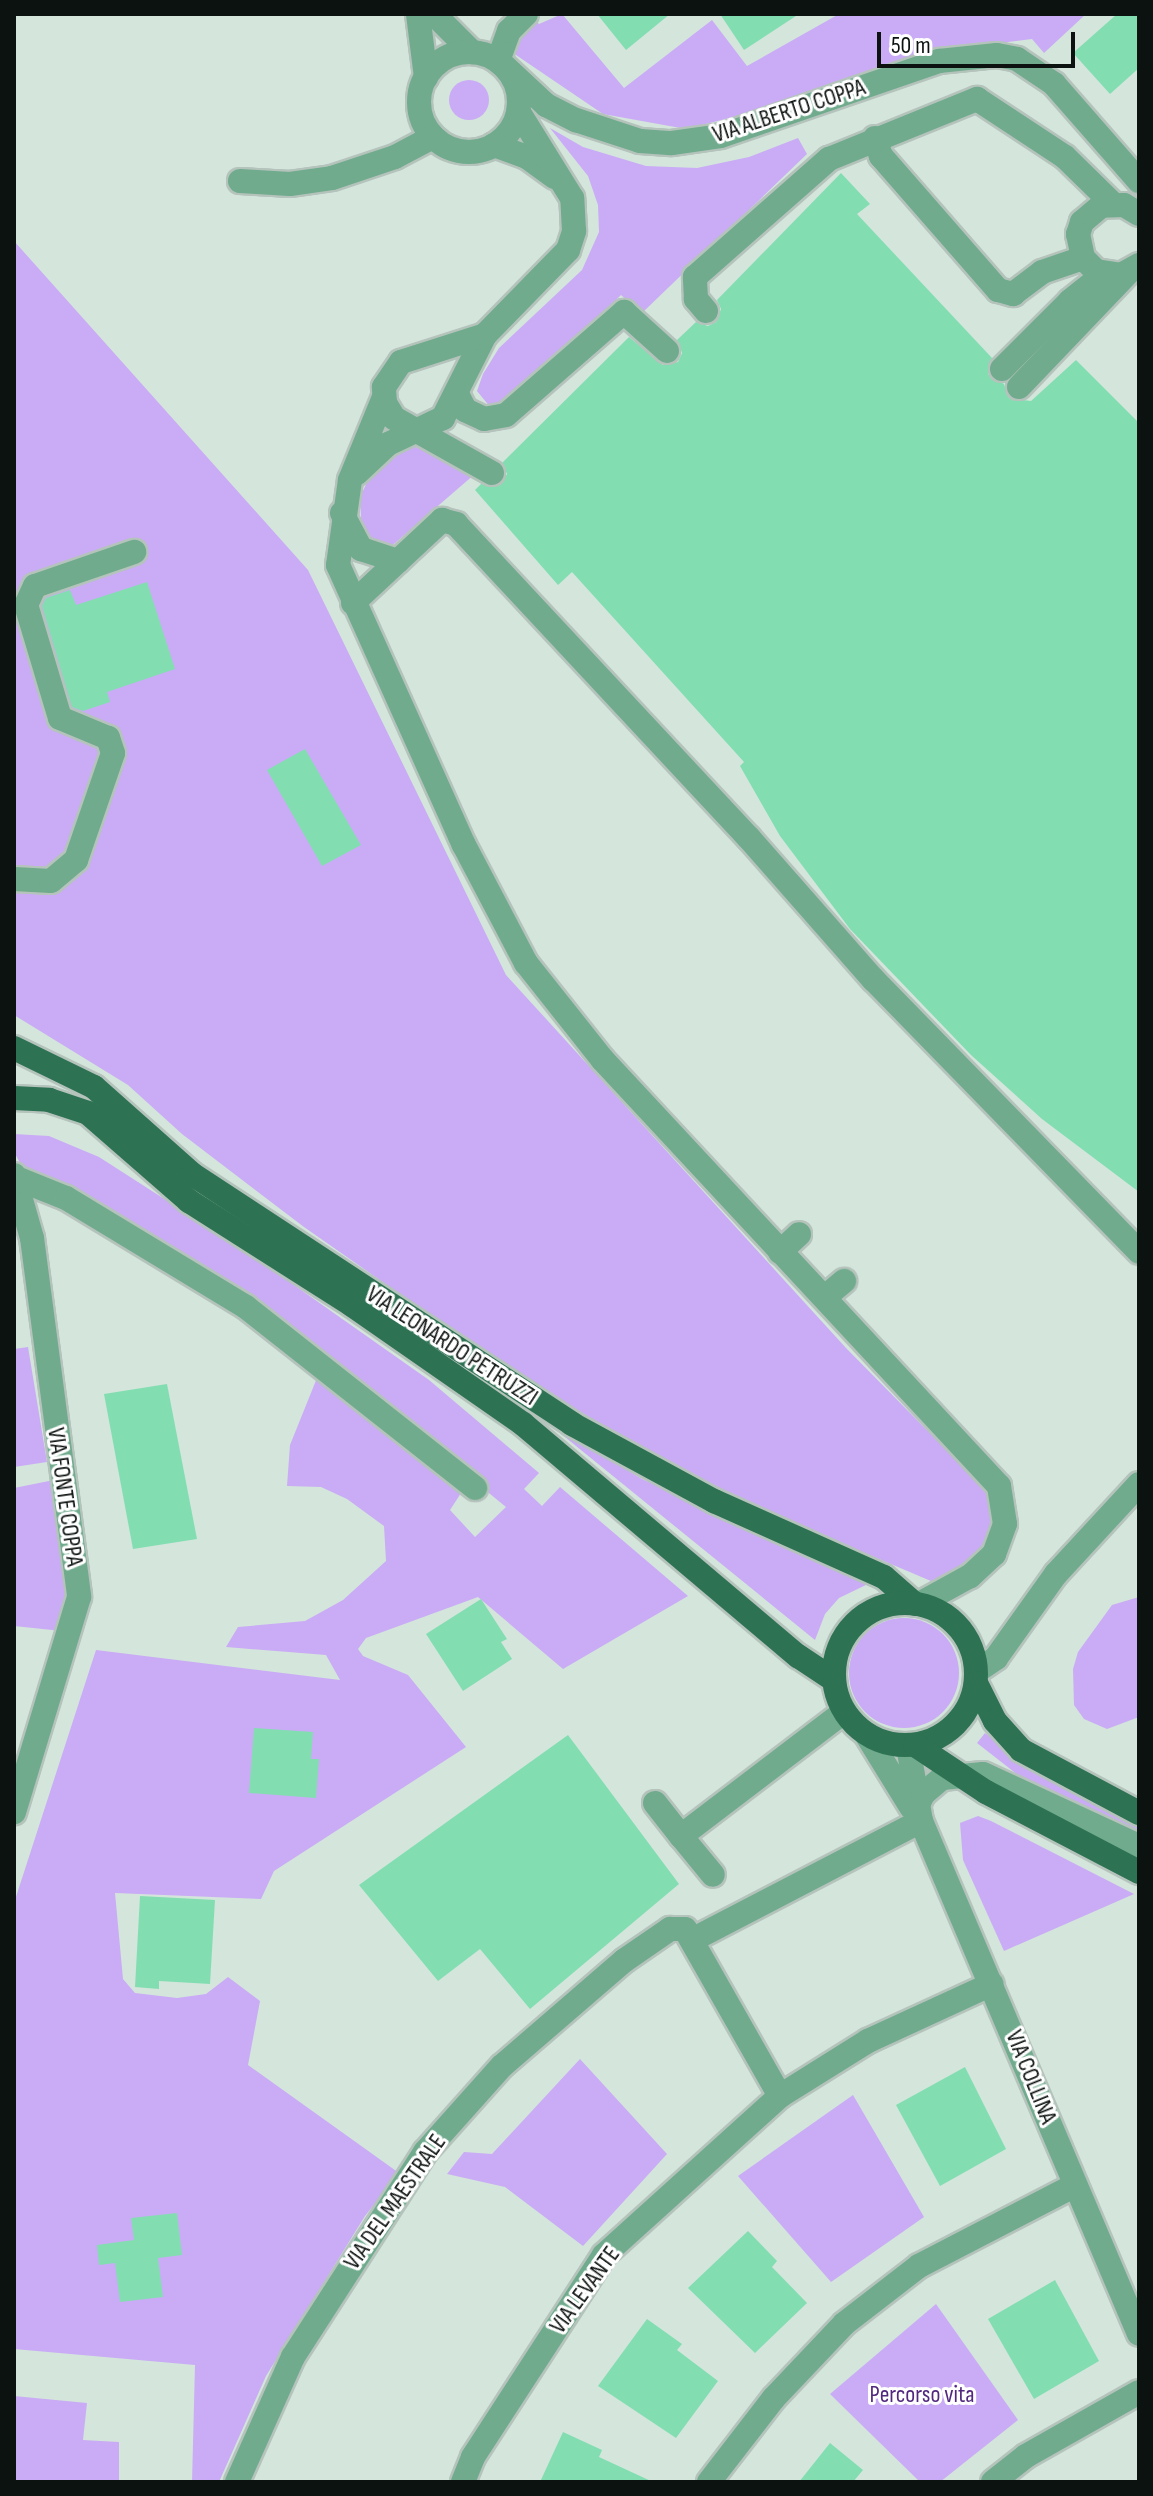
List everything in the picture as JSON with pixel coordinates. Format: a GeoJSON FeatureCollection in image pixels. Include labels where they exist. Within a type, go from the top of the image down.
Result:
{"type":"FeatureCollection","features":[{"type":"Feature","properties":{"kind":"main road","name":"VIA LEONARDO PETRUZZI"},"geometry":{"type":"LineString","coordinates":[[14,1048],[94,1087],[192,1174],[572,1424],[714,1501],[884,1577],[917,1604]]}},
{"type":"Feature","properties":{"kind":"main road","name":"VIA LEONARDO PETRUZZI"},"geometry":{"type":"LineString","coordinates":[[14,1098],[49,1100],[88,1113],[189,1201],[352,1305],[523,1424],[798,1656],[834,1680]]}},
{"type":"Feature","properties":{"kind":"main road"},"geometry":{"type":"LineString","coordinates":[[1139,1813],[1021,1750],[995,1721],[977,1677],[974,1652],[953,1620],[917,1604],[876,1609],[857,1621],[839,1648],[834,1680],[844,1712],[866,1734],[912,1746],[955,1773],[1139,1872]]}},
{"type":"Feature","properties":{"kind":"main road"},"geometry":{"type":"LineString","coordinates":[[912,1746],[955,1726],[977,1677]]}},
{"type":"Feature","properties":{"kind":"street"},"geometry":{"type":"LineString","coordinates":[[432,14],[420,108],[433,137],[462,151],[494,145],[506,136],[518,111]]}},
{"type":"Feature","properties":{"kind":"street"},"geometry":{"type":"LineString","coordinates":[[350,480],[388,444],[417,428],[438,422],[457,394],[485,335],[562,262],[574,231],[572,198],[518,111],[516,85],[499,62],[472,52],[432,14]]}},
{"type":"Feature","properties":{"kind":"street"},"geometry":{"type":"LineString","coordinates":[[499,62],[509,31],[526,14]]}},
{"type":"Feature","properties":{"kind":"street"},"geometry":{"type":"LineString","coordinates":[[426,77],[445,58],[472,52]]}},
{"type":"Feature","properties":{"kind":"street","name":"VIA ALBERTO COPPA"},"geometry":{"type":"LineString","coordinates":[[499,62],[546,105],[576,120],[640,141],[672,143],[721,136],[939,61],[997,55],[1017,59],[1054,84],[1132,195]]}},
{"type":"Feature","properties":{"kind":"street"},"geometry":{"type":"LineString","coordinates":[[706,311],[696,299],[695,277],[829,159],[977,99],[1065,157],[1132,195]]}},
{"type":"Feature","properties":{"kind":"street"},"geometry":{"type":"LineString","coordinates":[[240,181],[290,184],[332,178],[395,157],[433,137]]}},
{"type":"Feature","properties":{"kind":"street"},"geometry":{"type":"LineString","coordinates":[[875,138],[881,156],[998,290],[1013,294],[1042,272],[1083,258]]}},
{"type":"Feature","properties":{"kind":"street"},"geometry":{"type":"LineString","coordinates":[[494,145],[527,157],[552,173],[572,198]]}},
{"type":"Feature","properties":{"kind":"street"},"geometry":{"type":"LineString","coordinates":[[1104,274],[1083,258],[1078,234],[1082,222],[1132,195]]}},
{"type":"Feature","properties":{"kind":"street"},"geometry":{"type":"LineString","coordinates":[[1002,369],[1070,301],[1104,274],[1134,269]]}},
{"type":"Feature","properties":{"kind":"street"},"geometry":{"type":"LineString","coordinates":[[1019,387],[1134,269]]}},
{"type":"Feature","properties":{"kind":"street"},"geometry":{"type":"LineString","coordinates":[[457,394],[465,410],[499,419],[624,312],[667,351]]}},
{"type":"Feature","properties":{"kind":"street"},"geometry":{"type":"LineString","coordinates":[[485,335],[401,362],[387,377],[384,397],[350,480],[342,513],[338,565],[464,845],[526,963],[602,1059],[780,1252],[825,1297],[879,1336],[999,1486],[1005,1524],[994,1554],[970,1576],[917,1604]]}},
{"type":"Feature","properties":{"kind":"street"},"geometry":{"type":"LineString","coordinates":[[384,397],[394,418],[417,428],[492,473]]}},
{"type":"Feature","properties":{"kind":"street"},"geometry":{"type":"LineString","coordinates":[[342,513],[361,549],[398,561]]}},
{"type":"Feature","properties":{"kind":"street"},"geometry":{"type":"LineString","coordinates":[[353,603],[442,520],[456,524],[749,838],[873,979],[1139,1252]]}},
{"type":"Feature","properties":{"kind":"street"},"geometry":{"type":"LineString","coordinates":[[14,879],[51,881],[76,860],[113,753],[108,738],[60,718],[26,605],[35,586],[134,552]]}},
{"type":"Feature","properties":{"kind":"street"},"geometry":{"type":"LineString","coordinates":[[15,1177],[66,1198],[246,1307],[475,1488]]}},
{"type":"Feature","properties":{"kind":"street","name":"VIA FONTE COPPA"},"geometry":{"type":"LineString","coordinates":[[14,1812],[79,1597],[32,1238],[15,1177]]}},
{"type":"Feature","properties":{"kind":"street"},"geometry":{"type":"LineString","coordinates":[[780,1252],[799,1234]]}},
{"type":"Feature","properties":{"kind":"street"},"geometry":{"type":"LineString","coordinates":[[825,1297],[844,1281]]}},
{"type":"Feature","properties":{"kind":"street"},"geometry":{"type":"LineString","coordinates":[[977,1677],[996,1658],[1056,1574],[1139,1484]]}},
{"type":"Feature","properties":{"kind":"street"},"geometry":{"type":"LineString","coordinates":[[681,1836],[844,1712]]}},
{"type":"Feature","properties":{"kind":"street","name":"VIA COLLINA"},"geometry":{"type":"LineString","coordinates":[[866,1734],[919,1814],[1139,2334]]}},
{"type":"Feature","properties":{"kind":"street","name":"VIA COLLINA"},"geometry":{"type":"LineString","coordinates":[[912,1746],[919,1814]]}},
{"type":"Feature","properties":{"kind":"street"},"geometry":{"type":"LineString","coordinates":[[780,2096],[694,1939],[919,1814],[932,1785],[955,1773],[983,1774],[1139,1846]]}},
{"type":"Feature","properties":{"kind":"street"},"geometry":{"type":"LineString","coordinates":[[655,1803],[713,1875]]}},
{"type":"Feature","properties":{"kind":"street","name":"VIA DEL MAESTRALE"},"geometry":{"type":"LineString","coordinates":[[237,2482],[293,2357],[425,2152],[502,2066],[573,2000],[670,1929],[685,1929],[694,1939]]}},
{"type":"Feature","properties":{"kind":"street","name":"VIA LEVANTE"},"geometry":{"type":"LineString","coordinates":[[463,2482],[473,2457],[604,2255],[780,2096],[868,2041],[992,1984]]}},
{"type":"Feature","properties":{"kind":"street"},"geometry":{"type":"LineString","coordinates":[[709,2482],[774,2398],[844,2324],[919,2266],[1075,2185]]}},
{"type":"Feature","properties":{"kind":"street"},"geometry":{"type":"LineString","coordinates":[[993,2482],[1026,2456],[1139,2392]]}},
{"type":"Feature","properties":{"kind":"green space"},"geometry":{"type":"Polygon","coordinates":[[[562,14],[624,88],[712,20],[747,66],[839,14],[1086,14],[1044,53],[1032,39],[928,52],[745,114],[686,129],[603,114],[516,55],[516,39],[532,17],[539,24],[562,14]]]}},
{"type":"Feature","properties":{"kind":"green space"},"geometry":{"type":"Polygon","coordinates":[[[469,80],[483,86],[489,100],[483,114],[469,120],[455,114],[449,100],[455,86],[469,80]]]}},
{"type":"Feature","properties":{"kind":"green space"},"geometry":{"type":"Polygon","coordinates":[[[550,128],[583,147],[646,166],[697,168],[749,157],[798,138],[807,154],[642,313],[621,295],[521,394],[491,408],[477,391],[483,374],[499,348],[582,270],[599,232],[598,205],[588,176],[550,128]]]}},
{"type":"Feature","properties":{"kind":"green space"},"geometry":{"type":"Polygon","coordinates":[[[14,241],[308,570],[506,975],[846,1348],[987,1491],[993,1525],[979,1556],[938,1584],[688,1478],[480,1350],[304,1227],[182,1134],[128,1085],[14,1015],[14,241]]]}},
{"type":"Feature","properties":{"kind":"green space"},"geometry":{"type":"Polygon","coordinates":[[[411,445],[476,473],[387,550],[362,537],[360,497],[372,472],[411,445]]]}},
{"type":"Feature","properties":{"kind":"green space"},"geometry":{"type":"Polygon","coordinates":[[[14,1134],[49,1136],[99,1157],[250,1254],[429,1380],[539,1473],[524,1489],[542,1506],[560,1487],[688,1596],[563,1669],[478,1597],[366,1638],[358,1649],[363,1656],[408,1675],[466,1747],[274,1871],[261,1899],[115,1893],[123,1979],[135,1993],[177,1998],[206,1994],[228,1977],[260,2001],[248,2065],[399,2173],[365,2216],[266,2376],[219,2482],[192,2482],[195,2365],[14,2349],[14,1903],[96,1650],[340,1680],[326,1655],[226,1647],[238,1627],[305,1621],[343,1600],[386,1561],[384,1526],[347,1499],[321,1487],[287,1486],[290,1445],[319,1373],[463,1490],[450,1510],[475,1537],[506,1507],[266,1311],[24,1170],[14,1152],[14,1134]]]}},
{"type":"Feature","properties":{"kind":"green space"},"geometry":{"type":"Polygon","coordinates":[[[28,1347],[47,1462],[14,1467],[14,1349],[28,1347]]]}},
{"type":"Feature","properties":{"kind":"green space"},"geometry":{"type":"Polygon","coordinates":[[[544,1420],[642,1479],[872,1582],[839,1598],[825,1614],[815,1640],[544,1420]]]}},
{"type":"Feature","properties":{"kind":"green space"},"geometry":{"type":"Polygon","coordinates":[[[54,1480],[75,1595],[62,1631],[14,1626],[14,1488],[54,1480]]]}},
{"type":"Feature","properties":{"kind":"green space"},"geometry":{"type":"Polygon","coordinates":[[[1139,1597],[1139,1717],[1107,1729],[1084,1719],[1074,1705],[1073,1669],[1078,1652],[1112,1605],[1139,1597]]]}},
{"type":"Feature","properties":{"kind":"green space"},"geometry":{"type":"Polygon","coordinates":[[[904,1618],[925,1622],[943,1634],[955,1652],[959,1673],[955,1694],[943,1712],[925,1724],[904,1728],[883,1724],[865,1712],[853,1694],[849,1673],[853,1652],[865,1634],[883,1622],[904,1618]]]}},
{"type":"Feature","properties":{"kind":"green space"},"geometry":{"type":"Polygon","coordinates":[[[985,1733],[1046,1778],[1139,1824],[1139,1836],[1018,1775],[977,1743],[985,1733]]]}},
{"type":"Feature","properties":{"kind":"green space"},"geometry":{"type":"Polygon","coordinates":[[[978,1816],[1134,1894],[1004,1951],[963,1860],[960,1823],[978,1816]]]}},
{"type":"Feature","properties":{"kind":"green space"},"geometry":{"type":"Polygon","coordinates":[[[580,2059],[667,2154],[583,2246],[505,2187],[447,2174],[464,2152],[492,2154],[580,2059]]]}},
{"type":"Feature","properties":{"kind":"green space"},"geometry":{"type":"Polygon","coordinates":[[[853,2095],[924,2217],[831,2282],[738,2176],[853,2095]]]}},
{"type":"Feature","properties":{"kind":"green space","name":"Percorso vita"},"geometry":{"type":"Polygon","coordinates":[[[936,2304],[1018,2420],[940,2482],[920,2482],[830,2394],[936,2304]]]}},
{"type":"Feature","properties":{"kind":"green space"},"geometry":{"type":"Polygon","coordinates":[[[14,2396],[87,2403],[83,2440],[119,2442],[119,2482],[14,2482],[14,2396]]]}},
{"type":"Feature","properties":{"kind":"building"},"geometry":{"type":"Polygon","coordinates":[[[597,14],[670,14],[626,50],[597,14]]]}},
{"type":"Feature","properties":{"kind":"building"},"geometry":{"type":"Polygon","coordinates":[[[720,14],[799,14],[744,50],[720,14]]]}},
{"type":"Feature","properties":{"kind":"building"},"geometry":{"type":"Polygon","coordinates":[[[1117,14],[1139,14],[1139,68],[1110,94],[1073,53],[1117,14]]]}},
{"type":"Feature","properties":{"kind":"building"},"geometry":{"type":"Polygon","coordinates":[[[841,173],[870,204],[857,214],[992,358],[988,374],[1004,384],[1009,398],[1031,401],[1076,360],[1139,423],[1139,1192],[1042,1119],[971,1055],[850,929],[780,836],[740,766],[744,762],[572,572],[558,585],[475,490],[481,484],[500,485],[507,474],[502,463],[629,337],[663,365],[678,362],[682,353],[677,340],[696,322],[708,326],[716,322],[721,309],[717,300],[841,173]]]}},
{"type":"Feature","properties":{"kind":"building"},"geometry":{"type":"Polygon","coordinates":[[[147,582],[175,669],[107,692],[110,702],[83,711],[72,707],[42,606],[46,598],[70,590],[76,605],[147,582]]]}},
{"type":"Feature","properties":{"kind":"building"},"geometry":{"type":"Polygon","coordinates":[[[305,749],[361,845],[322,866],[267,770],[305,749]]]}},
{"type":"Feature","properties":{"kind":"building"},"geometry":{"type":"Polygon","coordinates":[[[167,1384],[197,1539],[133,1549],[104,1394],[167,1384]]]}},
{"type":"Feature","properties":{"kind":"building"},"geometry":{"type":"Polygon","coordinates":[[[481,1599],[507,1639],[501,1642],[512,1659],[463,1691],[426,1634],[481,1599]]]}},
{"type":"Feature","properties":{"kind":"building"},"geometry":{"type":"Polygon","coordinates":[[[254,1728],[313,1732],[311,1759],[319,1759],[316,1798],[249,1793],[254,1728]]]}},
{"type":"Feature","properties":{"kind":"building"},"geometry":{"type":"Polygon","coordinates":[[[568,1735],[679,1884],[530,2009],[480,1949],[438,1981],[359,1885],[568,1735]]]}},
{"type":"Feature","properties":{"kind":"building"},"geometry":{"type":"Polygon","coordinates":[[[140,1896],[215,1900],[210,1984],[159,1981],[159,1989],[135,1987],[140,1896]]]}},
{"type":"Feature","properties":{"kind":"building"},"geometry":{"type":"Polygon","coordinates":[[[965,2067],[1006,2149],[940,2186],[896,2105],[965,2067]]]}},
{"type":"Feature","properties":{"kind":"building"},"geometry":{"type":"Polygon","coordinates":[[[177,2213],[182,2255],[158,2258],[163,2297],[120,2302],[115,2263],[99,2265],[97,2245],[134,2240],[131,2218],[177,2213]]]}},
{"type":"Feature","properties":{"kind":"building"},"geometry":{"type":"Polygon","coordinates":[[[748,2231],[777,2261],[772,2267],[807,2303],[755,2353],[688,2288],[748,2231]]]}},
{"type":"Feature","properties":{"kind":"building"},"geometry":{"type":"Polygon","coordinates":[[[1055,2280],[1099,2361],[1034,2399],[988,2319],[1055,2280]]]}},
{"type":"Feature","properties":{"kind":"building"},"geometry":{"type":"Polygon","coordinates":[[[647,2319],[682,2344],[677,2350],[718,2381],[676,2438],[598,2386],[647,2319]]]}},
{"type":"Feature","properties":{"kind":"building"},"geometry":{"type":"Polygon","coordinates":[[[563,2432],[602,2450],[599,2457],[653,2482],[540,2482],[563,2432]]]}},
{"type":"Feature","properties":{"kind":"building"},"geometry":{"type":"Polygon","coordinates":[[[830,2443],[863,2470],[853,2482],[799,2482],[830,2443]]]}}]}
